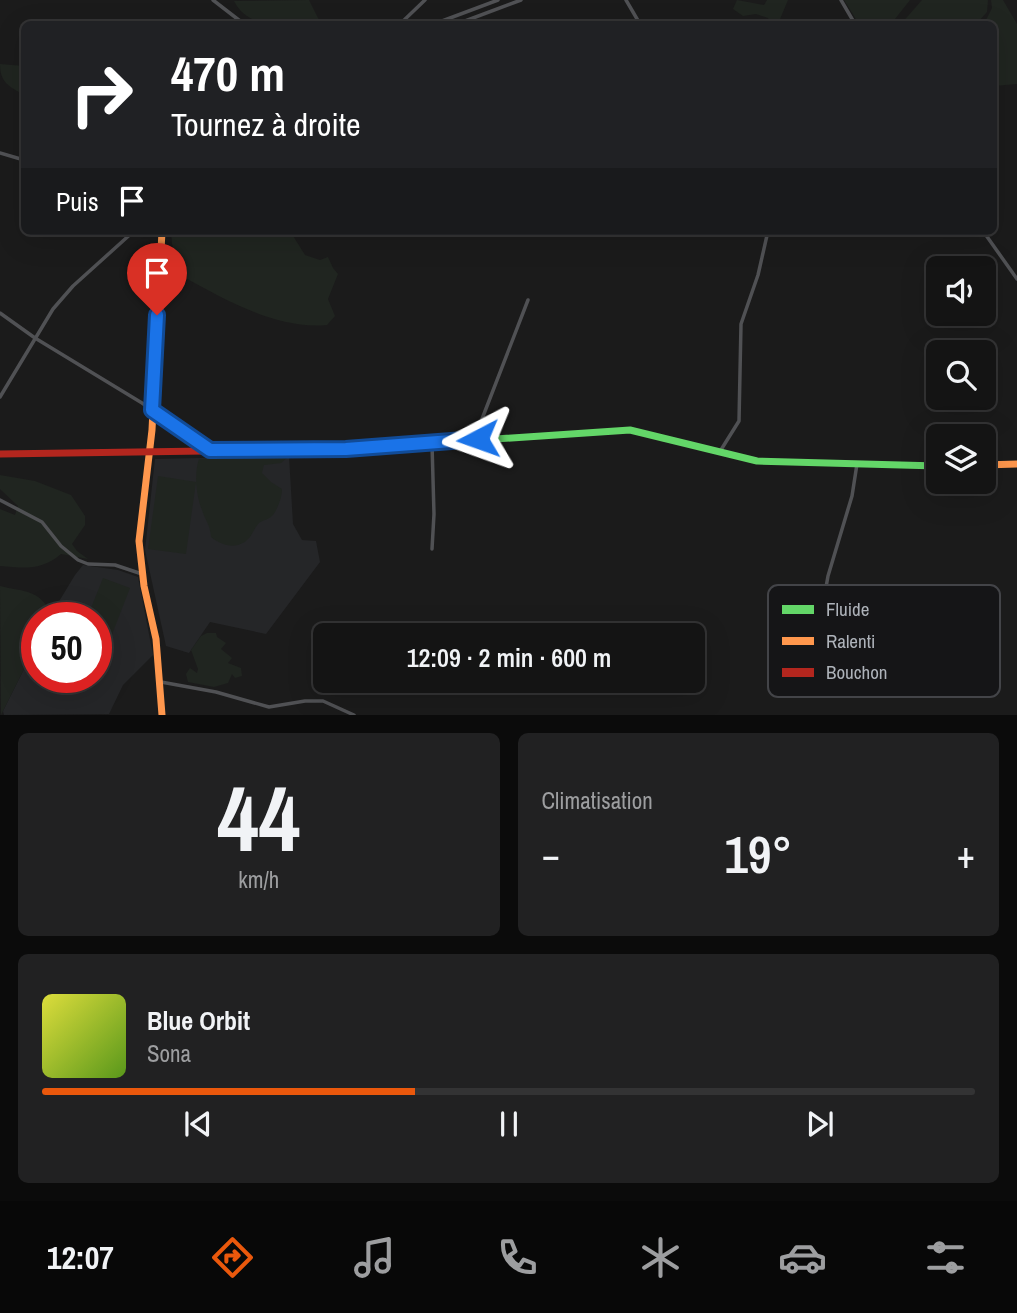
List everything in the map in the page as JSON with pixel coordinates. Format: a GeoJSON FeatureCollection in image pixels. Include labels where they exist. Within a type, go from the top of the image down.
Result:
{"type":"FeatureCollection","features":[{"type":"Feature","properties":{"kind":"main road"},"geometry":{"type":"LineString","coordinates":[[162,235],[152,410],[139,541],[156,639],[162,715]]}},
{"type":"Feature","properties":{"kind":"main road"},"geometry":{"type":"LineString","coordinates":[[0,454],[346,449],[630,430],[757,461],[926,466]]}},
{"type":"Feature","properties":{"kind":"main road"},"geometry":{"type":"LineString","coordinates":[[996,465],[1017,464]]}},
{"type":"Feature","properties":{"kind":"street"},"geometry":{"type":"LineString","coordinates":[[213,0],[240,21]]}},
{"type":"Feature","properties":{"kind":"street"},"geometry":{"type":"LineString","coordinates":[[403,21],[425,0]]}},
{"type":"Feature","properties":{"kind":"street"},"geometry":{"type":"LineString","coordinates":[[465,21],[521,0]]}},
{"type":"Feature","properties":{"kind":"street"},"geometry":{"type":"LineString","coordinates":[[626,0],[638,21]]}},
{"type":"Feature","properties":{"kind":"street"},"geometry":{"type":"LineString","coordinates":[[841,0],[853,21]]}},
{"type":"Feature","properties":{"kind":"street"},"geometry":{"type":"LineString","coordinates":[[451,21],[496,1],[497,9]]}},
{"type":"Feature","properties":{"kind":"street"},"geometry":{"type":"LineString","coordinates":[[0,153],[21,159]]}},
{"type":"Feature","properties":{"kind":"street"},"geometry":{"type":"LineString","coordinates":[[0,397],[53,309],[73,286],[130,235]]}},
{"type":"Feature","properties":{"kind":"street"},"geometry":{"type":"LineString","coordinates":[[719,453],[739,421],[741,324],[758,275],[767,235]]}},
{"type":"Feature","properties":{"kind":"street"},"geometry":{"type":"LineString","coordinates":[[986,235],[1017,279]]}},
{"type":"Feature","properties":{"kind":"street"},"geometry":{"type":"LineString","coordinates":[[478,439],[482,419],[528,300]]}},
{"type":"Feature","properties":{"kind":"street"},"geometry":{"type":"LineString","coordinates":[[0,313],[210,450]]}},
{"type":"Feature","properties":{"kind":"street"},"geometry":{"type":"LineString","coordinates":[[432,442],[432,549]]}},
{"type":"Feature","properties":{"kind":"street"},"geometry":{"type":"LineString","coordinates":[[826,585],[852,496],[857,464]]}},
{"type":"Feature","properties":{"kind":"street"},"geometry":{"type":"LineString","coordinates":[[0,500],[42,522],[78,560],[88,564],[115,565],[143,575]]}},
{"type":"Feature","properties":{"kind":"street"},"geometry":{"type":"LineString","coordinates":[[161,682],[216,692],[269,707],[323,701],[354,715]]}},
{"type":"Feature","properties":{"kind":"shaded area"},"geometry":{"type":"Polygon","coordinates":[[[309,0],[320,21],[258,21],[241,11],[234,1],[309,0]]]}},
{"type":"Feature","properties":{"kind":"shaded area"},"geometry":{"type":"Polygon","coordinates":[[[737,0],[764,5],[767,0],[788,0],[779,21],[769,21],[768,18],[756,14],[743,16],[733,9],[737,0]]]}},
{"type":"Feature","properties":{"kind":"shaded area"},"geometry":{"type":"Polygon","coordinates":[[[844,0],[910,0],[893,21],[857,21],[844,0]]]}},
{"type":"Feature","properties":{"kind":"shaded area"},"geometry":{"type":"Polygon","coordinates":[[[922,0],[988,0],[987,12],[979,21],[904,21],[922,0]]]}},
{"type":"Feature","properties":{"kind":"shaded area"},"geometry":{"type":"Polygon","coordinates":[[[991,0],[1003,0],[1017,24],[1017,84],[997,86],[997,21],[986,21],[992,8],[991,0]]]}},
{"type":"Feature","properties":{"kind":"shaded area"},"geometry":{"type":"Polygon","coordinates":[[[0,64],[21,66],[21,93],[4,80],[0,64]]]}},
{"type":"Feature","properties":{"kind":"shaded area"},"geometry":{"type":"Polygon","coordinates":[[[171,235],[292,235],[305,255],[320,260],[328,257],[338,274],[328,299],[335,316],[327,325],[308,325],[289,323],[252,311],[182,276],[171,235]]]}},
{"type":"Feature","properties":{"kind":"shaded area"},"geometry":{"type":"Polygon","coordinates":[[[289,456],[293,524],[302,540],[316,541],[320,562],[266,634],[210,622],[189,653],[166,646],[145,550],[155,459],[289,456]]]}},
{"type":"Feature","properties":{"kind":"shaded area"},"geometry":{"type":"Polygon","coordinates":[[[289,456],[281,463],[264,465],[262,473],[282,489],[272,516],[259,523],[250,537],[241,544],[226,545],[211,537],[197,491],[199,459],[289,456]]]}},
{"type":"Feature","properties":{"kind":"shaded area"},"geometry":{"type":"Polygon","coordinates":[[[0,475],[35,481],[71,495],[85,516],[85,525],[72,544],[88,559],[61,554],[39,566],[0,566],[0,509],[15,515],[18,506],[0,489],[0,475]]]}},
{"type":"Feature","properties":{"kind":"shaded area"},"geometry":{"type":"Polygon","coordinates":[[[158,476],[196,482],[186,554],[148,549],[158,476]]]}},
{"type":"Feature","properties":{"kind":"shaded area"},"geometry":{"type":"Polygon","coordinates":[[[83,565],[118,570],[138,577],[153,655],[123,685],[109,714],[4,715],[3,711],[21,675],[21,693],[112,693],[112,602],[59,602],[83,565]]]}},
{"type":"Feature","properties":{"kind":"shaded area"},"geometry":{"type":"Polygon","coordinates":[[[103,578],[130,588],[112,634],[112,602],[93,602],[103,578]]]}},
{"type":"Feature","properties":{"kind":"shaded area"},"geometry":{"type":"Polygon","coordinates":[[[0,586],[24,591],[44,602],[21,602],[21,675],[1,715],[0,586]]]}},
{"type":"Feature","properties":{"kind":"shaded area"},"geometry":{"type":"Polygon","coordinates":[[[216,633],[217,637],[226,643],[221,649],[232,658],[228,663],[241,668],[242,676],[235,678],[232,674],[228,683],[214,687],[188,682],[186,674],[190,668],[197,673],[198,669],[191,650],[201,636],[216,633]]]}},
{"type":"Feature","properties":{"kind":"traffic: fast"},"geometry":{"type":"LineString","coordinates":[[435,443],[630,430],[757,461],[926,466]]}},
{"type":"Feature","properties":{"kind":"traffic: slow"},"geometry":{"type":"LineString","coordinates":[[162,235],[152,430],[139,541],[144,586],[156,639],[162,715]]}},
{"type":"Feature","properties":{"kind":"traffic: slow"},"geometry":{"type":"LineString","coordinates":[[996,465],[1017,464]]}},
{"type":"Feature","properties":{"kind":"traffic: jam"},"geometry":{"type":"LineString","coordinates":[[0,454],[346,449],[435,443]]}},
{"type":"Feature","properties":{"kind":"route"},"geometry":{"type":"LineString","coordinates":[[157,315],[152,410],[210,450],[346,449],[478,439]]}}]}
